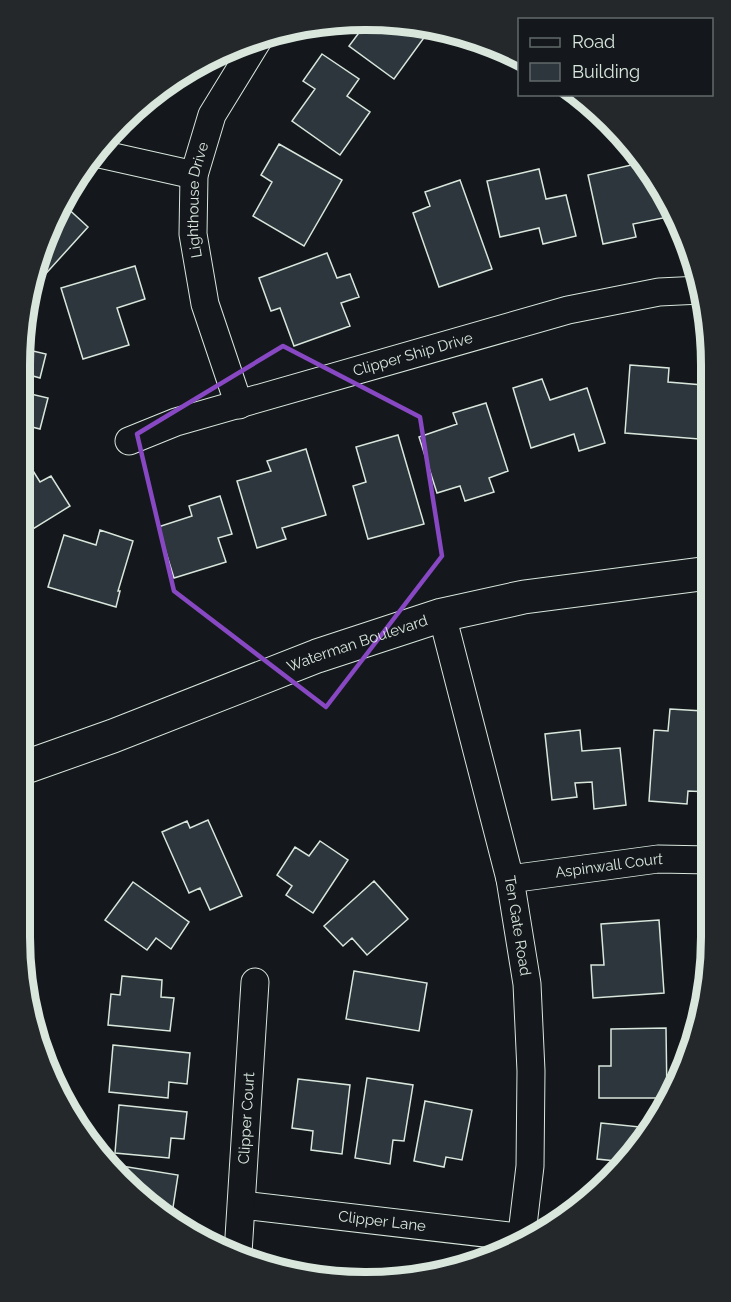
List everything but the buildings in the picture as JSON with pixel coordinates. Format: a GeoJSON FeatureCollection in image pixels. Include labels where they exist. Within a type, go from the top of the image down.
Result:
{"type":"FeatureCollection","features":[{"type":"Feature","properties":{"kind":"main road","name":"Waterman Boulevard"},"geometry":{"type":"LineString","coordinates":[[30,765],[113,736],[317,656],[442,615],[524,597],[701,574]]}},
{"type":"Feature","properties":{"kind":"street","name":"Lighthouse Drive"},"geometry":{"type":"LineString","coordinates":[[239,405],[205,304],[193,234],[194,175],[212,115],[252,50]]}},
{"type":"Feature","properties":{"kind":"street"},"geometry":{"type":"LineString","coordinates":[[104,155],[194,175]]}},
{"type":"Feature","properties":{"kind":"street","name":"Clipper Ship Drive"},"geometry":{"type":"LineString","coordinates":[[129,441],[176,422],[568,310],[659,292],[693,290]]}},
{"type":"Feature","properties":{"kind":"street","name":"Ten Gate Road"},"geometry":{"type":"LineString","coordinates":[[442,615],[510,879],[527,984],[531,1071],[530,1166],[524,1232]]}},
{"type":"Feature","properties":{"kind":"street","name":"Aspinwall Court"},"geometry":{"type":"LineString","coordinates":[[510,879],[658,859],[701,860]]}},
{"type":"Feature","properties":{"kind":"street","name":"Clipper Court"},"geometry":{"type":"LineString","coordinates":[[239,1247],[255,982]]}},
{"type":"Feature","properties":{"kind":"street","name":"Clipper Lane"},"geometry":{"type":"LineString","coordinates":[[242,1205],[512,1238]]}},
{"type":"Feature","properties":{"kind":"highlighted area"},"geometry":{"type":"Polygon","coordinates":[[[283,346],[420,417],[442,556],[326,707],[174,591],[137,434],[283,346]]]}}]}
